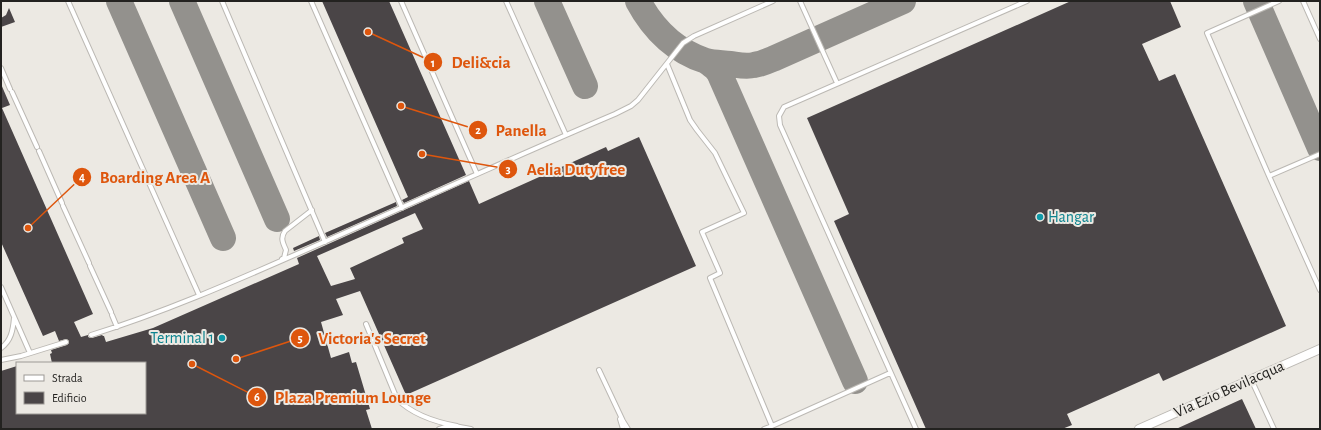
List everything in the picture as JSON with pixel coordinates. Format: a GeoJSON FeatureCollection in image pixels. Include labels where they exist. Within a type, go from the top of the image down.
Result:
{"type":"FeatureCollection","features":[{"type":"Feature","properties":{"kind":"street","name":"Via Ezio Bevilacqua"},"geometry":{"type":"LineString","coordinates":[[1139,429],[1320,349]]}},
{"type":"Feature","properties":{"kind":"lane"},"geometry":{"type":"LineString","coordinates":[[68,1],[199,295]]}},
{"type":"Feature","properties":{"kind":"lane"},"geometry":{"type":"LineString","coordinates":[[222,1],[325,242]]}},
{"type":"Feature","properties":{"kind":"lane"},"geometry":{"type":"LineString","coordinates":[[311,1],[402,208]]}},
{"type":"Feature","properties":{"kind":"lane"},"geometry":{"type":"LineString","coordinates":[[401,1],[477,174]]}},
{"type":"Feature","properties":{"kind":"lane"},"geometry":{"type":"LineString","coordinates":[[506,1],[566,135]]}},
{"type":"Feature","properties":{"kind":"lane"},"geometry":{"type":"LineString","coordinates":[[91,335],[117,327],[199,295],[278,262],[615,114],[631,106],[638,100],[683,43],[694,36],[773,1]]}},
{"type":"Feature","properties":{"kind":"lane"},"geometry":{"type":"LineString","coordinates":[[800,1],[837,84]]}},
{"type":"Feature","properties":{"kind":"lane"},"geometry":{"type":"LineString","coordinates":[[916,429],[780,125],[779,116],[784,108],[1026,1]]}},
{"type":"Feature","properties":{"kind":"lane"},"geometry":{"type":"LineString","coordinates":[[1279,1],[1207,33],[1320,290]]}},
{"type":"Feature","properties":{"kind":"lane"},"geometry":{"type":"LineString","coordinates":[[1303,1],[1320,39]]}},
{"type":"Feature","properties":{"kind":"lane"},"geometry":{"type":"LineString","coordinates":[[666,64],[690,120],[715,153],[744,214],[702,232],[720,273],[710,278],[772,426]]}},
{"type":"Feature","properties":{"kind":"lane"},"geometry":{"type":"LineString","coordinates":[[1,68],[117,327]]}},
{"type":"Feature","properties":{"kind":"lane"},"geometry":{"type":"LineString","coordinates":[[1269,176],[1320,154]]}},
{"type":"Feature","properties":{"kind":"lane"},"geometry":{"type":"LineString","coordinates":[[278,262],[284,258],[286,250],[282,235],[312,210]]}},
{"type":"Feature","properties":{"kind":"lane"},"geometry":{"type":"LineString","coordinates":[[1,287],[30,353]]}},
{"type":"Feature","properties":{"kind":"lane"},"geometry":{"type":"LineString","coordinates":[[1,348],[10,338],[13,330],[14,316]]}},
{"type":"Feature","properties":{"kind":"lane"},"geometry":{"type":"LineString","coordinates":[[366,324],[397,399],[402,404],[423,416],[441,423],[471,429]]}},
{"type":"Feature","properties":{"kind":"lane"},"geometry":{"type":"LineString","coordinates":[[1,360],[66,342]]}},
{"type":"Feature","properties":{"kind":"lane"},"geometry":{"type":"LineString","coordinates":[[599,370],[628,429]]}},
{"type":"Feature","properties":{"kind":"lane"},"geometry":{"type":"LineString","coordinates":[[764,429],[890,373]]}},
{"type":"Feature","properties":{"kind":"lane"},"geometry":{"type":"LineString","coordinates":[[1251,379],[1274,429]]}},
{"type":"Feature","properties":{"kind":"lane"},"geometry":{"type":"LineString","coordinates":[[612,398],[623,429]]}},
{"type":"Feature","properties":{"kind":"lane"},"geometry":{"type":"LineString","coordinates":[[439,429],[448,426],[457,426]]}},
{"type":"Feature","properties":{"kind":"building"},"geometry":{"type":"Polygon","coordinates":[[[322,1],[389,1],[466,175],[404,203],[402,200],[408,197],[322,1]]]}},
{"type":"Feature","properties":{"kind":"building","name":"Hangar"},"geometry":{"type":"Polygon","coordinates":[[[1071,1],[1170,1],[1181,27],[1142,44],[1159,81],[1175,74],[1286,326],[1163,381],[1159,373],[1067,414],[1072,425],[1062,429],[926,429],[834,221],[849,214],[807,118],[1071,1]]]}},
{"type":"Feature","properties":{"kind":"building"},"geometry":{"type":"Polygon","coordinates":[[[9,8],[15,22],[1,27],[1,18],[6,15],[9,8]]]}},
{"type":"Feature","properties":{"kind":"building"},"geometry":{"type":"Polygon","coordinates":[[[1,84],[10,105],[2,108],[93,314],[74,322],[81,337],[88,335],[88,337],[92,338],[102,335],[104,336],[106,342],[153,328],[299,264],[297,258],[469,181],[479,204],[606,147],[608,151],[639,137],[696,266],[406,395],[360,291],[336,299],[343,315],[321,322],[331,358],[349,352],[352,363],[356,362],[370,409],[366,410],[372,429],[1,429],[1,371],[16,366],[16,414],[146,414],[146,362],[52,362],[50,354],[52,353],[51,350],[67,345],[69,341],[66,339],[59,341],[55,331],[43,336],[1,242],[1,84]],[[415,213],[317,256],[331,286],[355,279],[350,268],[404,243],[402,238],[423,229],[415,213]]]}},
{"type":"Feature","properties":{"kind":"building"},"geometry":{"type":"Polygon","coordinates":[[[396,202],[397,206],[327,237],[325,233],[396,202]]]}},
{"type":"Feature","properties":{"kind":"building"},"geometry":{"type":"Polygon","coordinates":[[[319,236],[320,240],[294,251],[293,248],[319,236]]]}},
{"type":"Feature","properties":{"kind":"building"},"geometry":{"type":"Polygon","coordinates":[[[1242,399],[1256,429],[1176,429],[1242,399]]]}},
{"type":"Feature","properties":{"kind":"taxiway"},"geometry":{"type":"LineString","coordinates":[[119,1],[223,238]]}},
{"type":"Feature","properties":{"kind":"taxiway"},"geometry":{"type":"LineString","coordinates":[[182,1],[277,219]]}},
{"type":"Feature","properties":{"kind":"taxiway"},"geometry":{"type":"LineString","coordinates":[[547,1],[585,86]]}},
{"type":"Feature","properties":{"kind":"taxiway"},"geometry":{"type":"LineString","coordinates":[[638,1],[658,30],[684,51],[709,62],[742,66],[760,64],[903,1]]}},
{"type":"Feature","properties":{"kind":"taxiway"},"geometry":{"type":"LineString","coordinates":[[1256,1],[1320,148]]}},
{"type":"Feature","properties":{"kind":"taxiway"},"geometry":{"type":"LineString","coordinates":[[706,61],[720,74],[855,381]]}},
{"type":"Feature","properties":{"kind":"place","name":"Deli&cia"},"geometry":{"type":"Point","coordinates":[368,32]}},
{"type":"Feature","properties":{"kind":"place","name":"Panella"},"geometry":{"type":"Point","coordinates":[401,106]}},
{"type":"Feature","properties":{"kind":"place","name":"Aelia Dutyfree"},"geometry":{"type":"Point","coordinates":[422,154]}},
{"type":"Feature","properties":{"kind":"place","name":"Hangar"},"geometry":{"type":"Point","coordinates":[1040,217]}},
{"type":"Feature","properties":{"kind":"place","name":"Boarding Area A"},"geometry":{"type":"Point","coordinates":[28,228]}},
{"type":"Feature","properties":{"kind":"place","name":"Terminal 1"},"geometry":{"type":"Point","coordinates":[222,338]}},
{"type":"Feature","properties":{"kind":"place","name":"Victoria's Secret"},"geometry":{"type":"Point","coordinates":[236,359]}},
{"type":"Feature","properties":{"kind":"place","name":"Plaza Premium Lounge"},"geometry":{"type":"Point","coordinates":[192,364]}}]}
